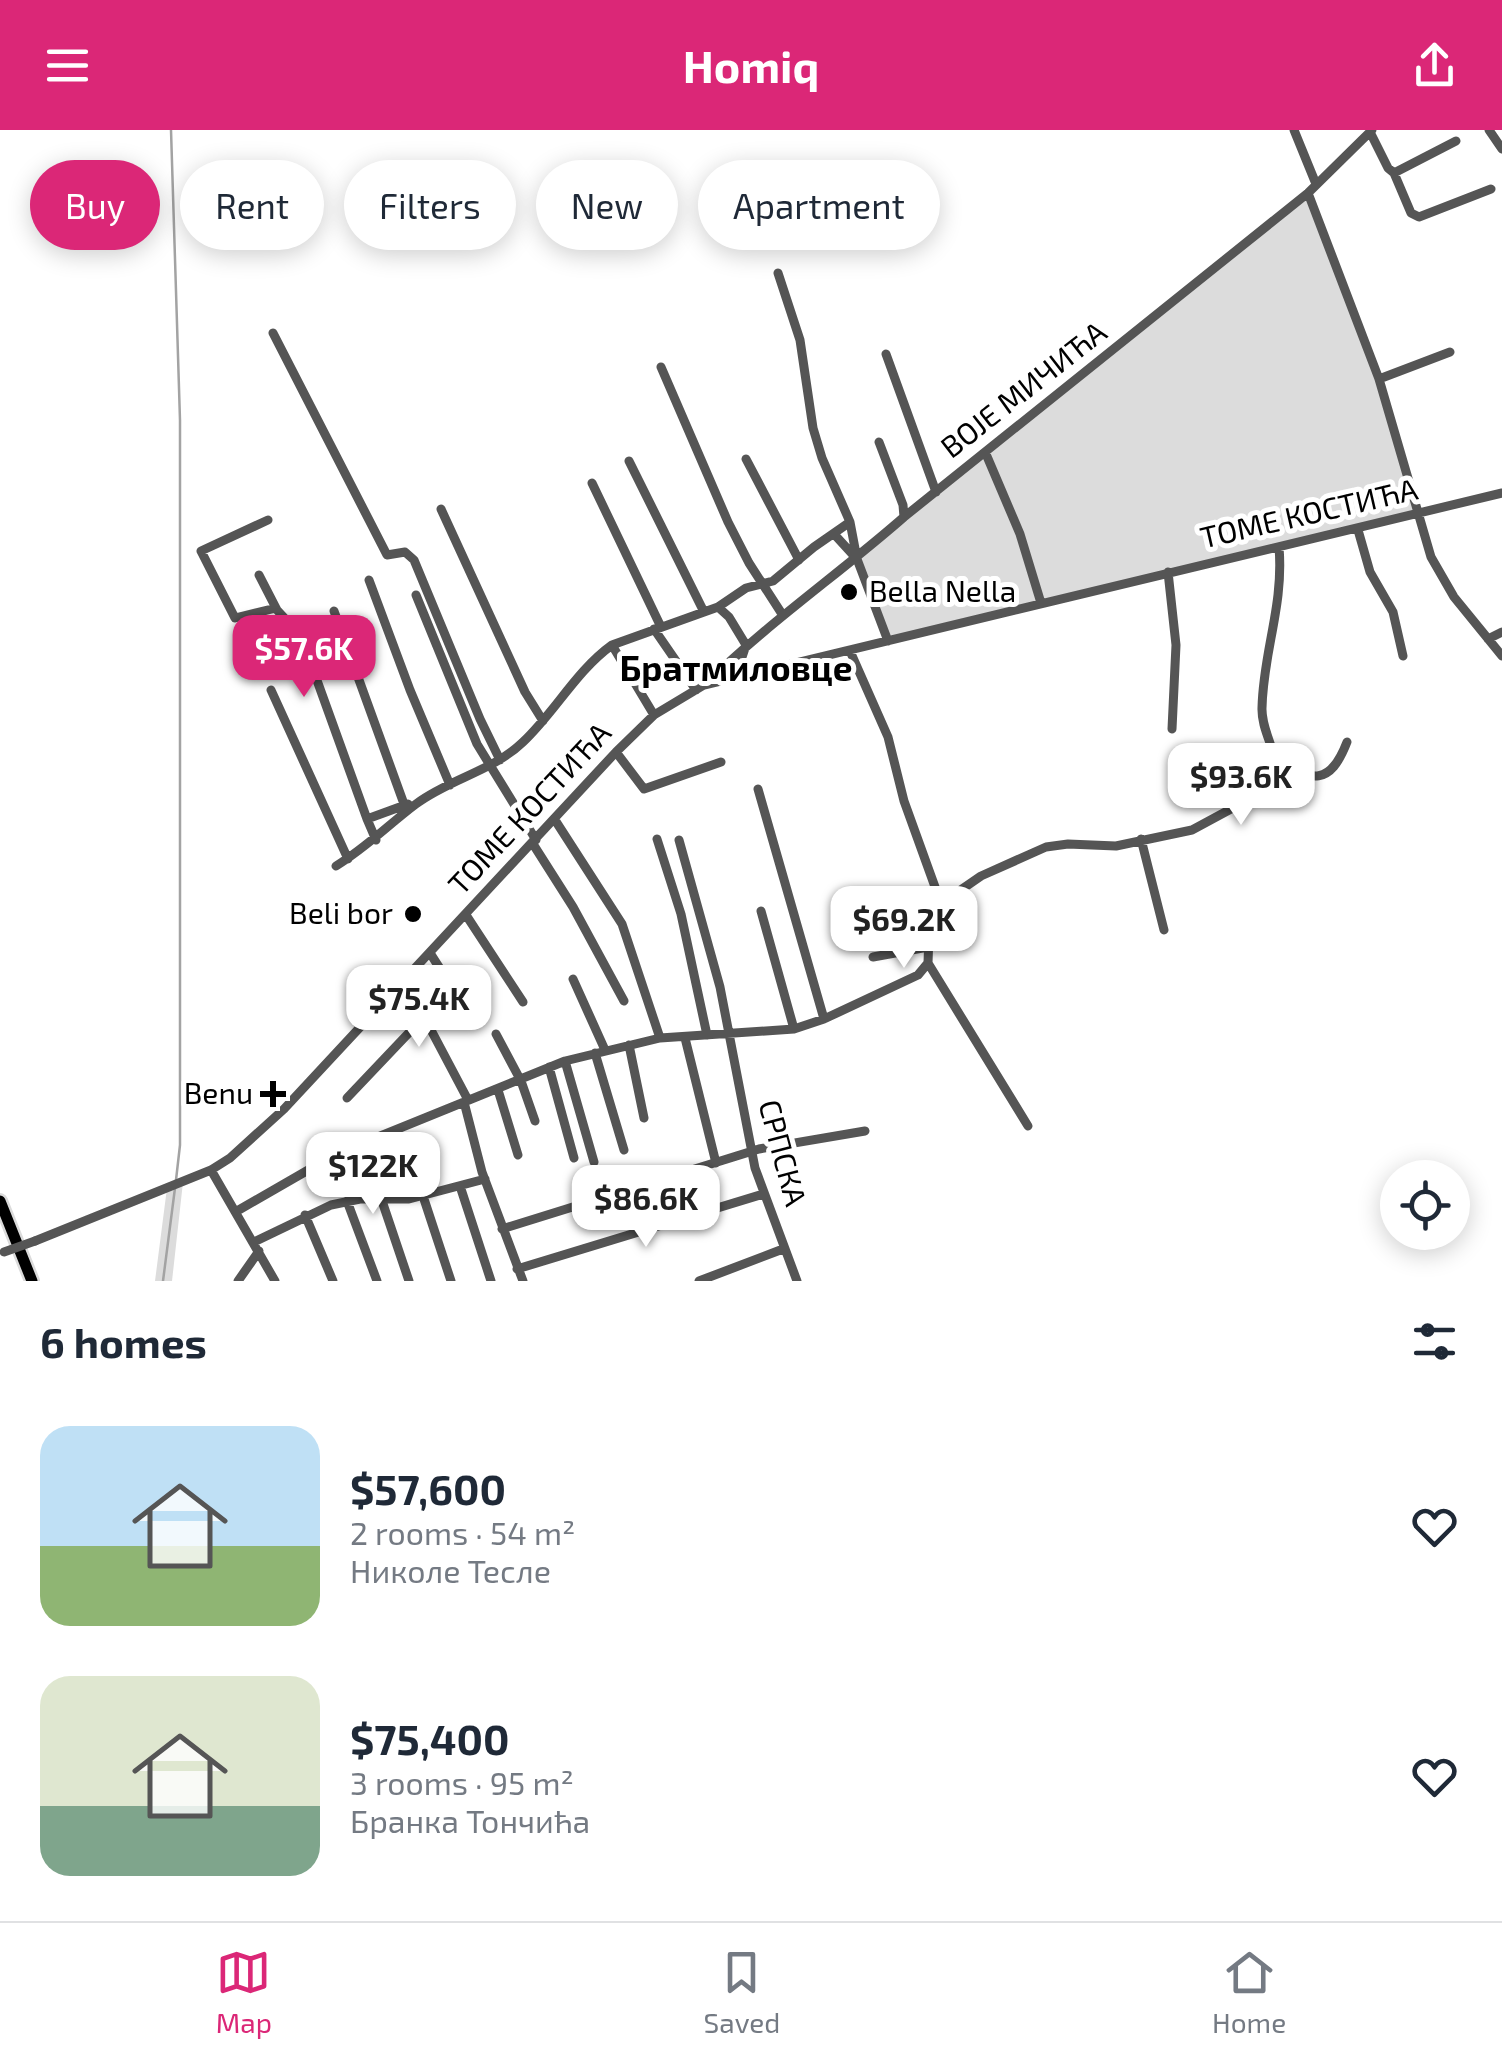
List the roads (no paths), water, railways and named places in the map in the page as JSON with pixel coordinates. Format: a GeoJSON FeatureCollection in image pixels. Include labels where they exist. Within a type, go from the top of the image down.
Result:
{"type":"FeatureCollection","features":[{"type":"Feature","properties":{"kind":"main road"},"geometry":{"type":"LineString","coordinates":[[0,1201],[32,1281]]}},
{"type":"Feature","properties":{"kind":"street"},"geometry":{"type":"LineString","coordinates":[[1294,130],[1316,184]]}},
{"type":"Feature","properties":{"kind":"street"},"geometry":{"type":"LineString","coordinates":[[1489,130],[1502,149]]}},
{"type":"Feature","properties":{"kind":"street"},"geometry":{"type":"LineString","coordinates":[[1371,131],[1411,213],[1419,217],[1491,189]]}},
{"type":"Feature","properties":{"kind":"street","name":"ВОЈЕ МИЧИЋА"},"geometry":{"type":"LineString","coordinates":[[700,688],[782,614],[857,558],[1308,193],[1371,131]]}},
{"type":"Feature","properties":{"kind":"street"},"geometry":{"type":"LineString","coordinates":[[1394,173],[1456,141]]}},
{"type":"Feature","properties":{"kind":"street"},"geometry":{"type":"LineString","coordinates":[[1308,193],[1379,378],[1436,568],[1502,656]]}},
{"type":"Feature","properties":{"kind":"street"},"geometry":{"type":"LineString","coordinates":[[778,273],[800,340],[818,443],[850,522],[857,558],[888,641]]}},
{"type":"Feature","properties":{"kind":"street"},"geometry":{"type":"LineString","coordinates":[[273,334],[387,554],[405,552],[414,560],[500,760]]}},
{"type":"Feature","properties":{"kind":"street"},"geometry":{"type":"LineString","coordinates":[[1379,378],[1450,352]]}},
{"type":"Feature","properties":{"kind":"street"},"geometry":{"type":"LineString","coordinates":[[886,354],[936,492]]}},
{"type":"Feature","properties":{"kind":"street"},"geometry":{"type":"LineString","coordinates":[[661,367],[748,563],[782,614]]}},
{"type":"Feature","properties":{"kind":"street"},"geometry":{"type":"LineString","coordinates":[[879,442],[904,517]]}},
{"type":"Feature","properties":{"kind":"street"},"geometry":{"type":"LineString","coordinates":[[986,454],[1020,534],[1041,603]]}},
{"type":"Feature","properties":{"kind":"street"},"geometry":{"type":"LineString","coordinates":[[746,459],[799,560]]}},
{"type":"Feature","properties":{"kind":"street"},"geometry":{"type":"LineString","coordinates":[[629,461],[704,612]]}},
{"type":"Feature","properties":{"kind":"street"},"geometry":{"type":"LineString","coordinates":[[592,483],[658,628],[700,688]]}},
{"type":"Feature","properties":{"kind":"street","name":"ТОМЕ КОСТИЋА"},"geometry":{"type":"LineString","coordinates":[[2,1253],[175,1185],[230,1158],[284,1109],[654,714],[700,688],[1502,494]]}},
{"type":"Feature","properties":{"kind":"street"},"geometry":{"type":"LineString","coordinates":[[441,508],[525,692],[544,721]]}},
{"type":"Feature","properties":{"kind":"street"},"geometry":{"type":"LineString","coordinates":[[268,520],[201,552],[235,618],[276,608]]}},
{"type":"Feature","properties":{"kind":"street"},"geometry":{"type":"LineString","coordinates":[[367,819],[410,804],[500,760],[544,721],[583,671],[612,645],[718,607],[746,588],[774,582],[850,522]]}},
{"type":"Feature","properties":{"kind":"street"},"geometry":{"type":"LineString","coordinates":[[1358,530],[1370,572],[1393,612],[1403,656]]}},
{"type":"Feature","properties":{"kind":"street"},"geometry":{"type":"LineString","coordinates":[[834,534],[857,558]]}},
{"type":"Feature","properties":{"kind":"street"},"geometry":{"type":"LineString","coordinates":[[1268,788],[1275,777],[1276,760],[1262,708],[1280,593],[1279,548]]}},
{"type":"Feature","properties":{"kind":"street"},"geometry":{"type":"LineString","coordinates":[[1168,572],[1176,644],[1172,729]]}},
{"type":"Feature","properties":{"kind":"street"},"geometry":{"type":"LineString","coordinates":[[259,576],[276,608],[301,636],[376,840]]}},
{"type":"Feature","properties":{"kind":"street"},"geometry":{"type":"LineString","coordinates":[[370,580],[450,785]]}},
{"type":"Feature","properties":{"kind":"street"},"geometry":{"type":"LineString","coordinates":[[416,595],[463,713],[489,766],[574,906],[624,1001]]}},
{"type":"Feature","properties":{"kind":"street"},"geometry":{"type":"LineString","coordinates":[[718,607],[746,645],[740,663],[747,676]]}},
{"type":"Feature","properties":{"kind":"street"},"geometry":{"type":"LineString","coordinates":[[334,611],[410,804]]}},
{"type":"Feature","properties":{"kind":"street"},"geometry":{"type":"LineString","coordinates":[[1488,639],[1502,632]]}},
{"type":"Feature","properties":{"kind":"street"},"geometry":{"type":"LineString","coordinates":[[612,645],[654,714]]}},
{"type":"Feature","properties":{"kind":"street"},"geometry":{"type":"LineString","coordinates":[[850,651],[888,737],[895,771],[936,890],[938,907],[928,963],[1028,1126]]}},
{"type":"Feature","properties":{"kind":"street"},"geometry":{"type":"LineString","coordinates":[[271,690],[348,859]]}},
{"type":"Feature","properties":{"kind":"street"},"geometry":{"type":"LineString","coordinates":[[1276,760],[1300,775],[1317,778],[1338,764],[1347,742]]}},
{"type":"Feature","properties":{"kind":"street"},"geometry":{"type":"LineString","coordinates":[[616,752],[644,789],[722,762]]}},
{"type":"Feature","properties":{"kind":"street"},"geometry":{"type":"LineString","coordinates":[[872,926],[938,907],[981,876],[1046,847],[1116,846],[1192,830],[1300,775]]}},
{"type":"Feature","properties":{"kind":"street"},"geometry":{"type":"LineString","coordinates":[[758,789],[824,1019]]}},
{"type":"Feature","properties":{"kind":"street"},"geometry":{"type":"LineString","coordinates":[[336,866],[376,840],[410,804]]}},
{"type":"Feature","properties":{"kind":"street"},"geometry":{"type":"LineString","coordinates":[[555,820],[622,924],[660,1038]]}},
{"type":"Feature","properties":{"kind":"street"},"geometry":{"type":"LineString","coordinates":[[657,839],[681,914],[707,1035]]}},
{"type":"Feature","properties":{"kind":"street"},"geometry":{"type":"LineString","coordinates":[[1141,839],[1164,930]]}},
{"type":"Feature","properties":{"kind":"street","name":"СРПСКА"},"geometry":{"type":"LineString","coordinates":[[679,840],[727,1020],[753,1153],[797,1281]]}},
{"type":"Feature","properties":{"kind":"street"},"geometry":{"type":"LineString","coordinates":[[838,916],[936,890]]}},
{"type":"Feature","properties":{"kind":"street"},"geometry":{"type":"LineString","coordinates":[[761,911],[794,1029]]}},
{"type":"Feature","properties":{"kind":"street"},"geometry":{"type":"LineString","coordinates":[[466,916],[523,1002]]}},
{"type":"Feature","properties":{"kind":"street"},"geometry":{"type":"LineString","coordinates":[[873,957],[928,947]]}},
{"type":"Feature","properties":{"kind":"street"},"geometry":{"type":"LineString","coordinates":[[430,953],[460,1000]]}},
{"type":"Feature","properties":{"kind":"street"},"geometry":{"type":"LineString","coordinates":[[237,1211],[336,1154],[549,1066],[660,1038],[794,1029],[918,975],[928,963]]}},
{"type":"Feature","properties":{"kind":"street"},"geometry":{"type":"LineString","coordinates":[[573,979],[600,1051],[624,1150]]}},
{"type":"Feature","properties":{"kind":"street"},"geometry":{"type":"LineString","coordinates":[[396,986],[422,1018],[466,1101],[485,1179],[523,1281]]}},
{"type":"Feature","properties":{"kind":"street"},"geometry":{"type":"LineString","coordinates":[[347,1098],[422,1018]]}},
{"type":"Feature","properties":{"kind":"street"},"geometry":{"type":"LineString","coordinates":[[496,1034],[521,1080],[534,1121]]}},
{"type":"Feature","properties":{"kind":"street"},"geometry":{"type":"LineString","coordinates":[[685,1038],[716,1163]]}},
{"type":"Feature","properties":{"kind":"street"},"geometry":{"type":"LineString","coordinates":[[629,1044],[644,1118]]}},
{"type":"Feature","properties":{"kind":"street"},"geometry":{"type":"LineString","coordinates":[[565,1061],[594,1162]]}},
{"type":"Feature","properties":{"kind":"street"},"geometry":{"type":"LineString","coordinates":[[549,1066],[574,1158]]}},
{"type":"Feature","properties":{"kind":"street"},"geometry":{"type":"LineString","coordinates":[[498,1090],[518,1155]]}},
{"type":"Feature","properties":{"kind":"street"},"geometry":{"type":"LineString","coordinates":[[502,1228],[759,1149],[864,1131]]}},
{"type":"Feature","properties":{"kind":"street"},"geometry":{"type":"LineString","coordinates":[[210,1170],[275,1281]]}},
{"type":"Feature","properties":{"kind":"street"},"geometry":{"type":"LineString","coordinates":[[238,1281],[256,1246],[305,1216],[347,1201],[409,1199],[485,1179]]}},
{"type":"Feature","properties":{"kind":"street"},"geometry":{"type":"LineString","coordinates":[[460,1186],[491,1281]]}},
{"type":"Feature","properties":{"kind":"street"},"geometry":{"type":"LineString","coordinates":[[517,1269],[764,1194]]}},
{"type":"Feature","properties":{"kind":"street"},"geometry":{"type":"LineString","coordinates":[[423,1196],[451,1281]]}},
{"type":"Feature","properties":{"kind":"street"},"geometry":{"type":"LineString","coordinates":[[380,1198],[409,1281]]}},
{"type":"Feature","properties":{"kind":"street"},"geometry":{"type":"LineString","coordinates":[[347,1201],[377,1281]]}},
{"type":"Feature","properties":{"kind":"street"},"geometry":{"type":"LineString","coordinates":[[305,1216],[332,1281]]}},
{"type":"Feature","properties":{"kind":"street"},"geometry":{"type":"LineString","coordinates":[[698,1281],[783,1249]]}},
{"type":"Feature","properties":{"kind":"waterway"},"geometry":{"type":"LineString","coordinates":[[171,130],[180,420],[180,1145],[176,1180]]}},
{"type":"Feature","properties":{"kind":"waterway"},"geometry":{"type":"LineString","coordinates":[[163,1281],[175,1188]]}},
{"type":"Feature","properties":{"kind":"place","name":"Bella Nella"},"geometry":{"type":"Point","coordinates":[849,592]}},
{"type":"Feature","properties":{"kind":"place","name":"Beli bor"},"geometry":{"type":"Point","coordinates":[413,914]}},
{"type":"Feature","properties":{"kind":"place","name":"Benu"},"geometry":{"type":"Point","coordinates":[273,1094]}},
{"type":"Feature","properties":{"kind":"district","name":"Братмиловце"},"geometry":{"type":"Point","coordinates":[736,669]}}]}
